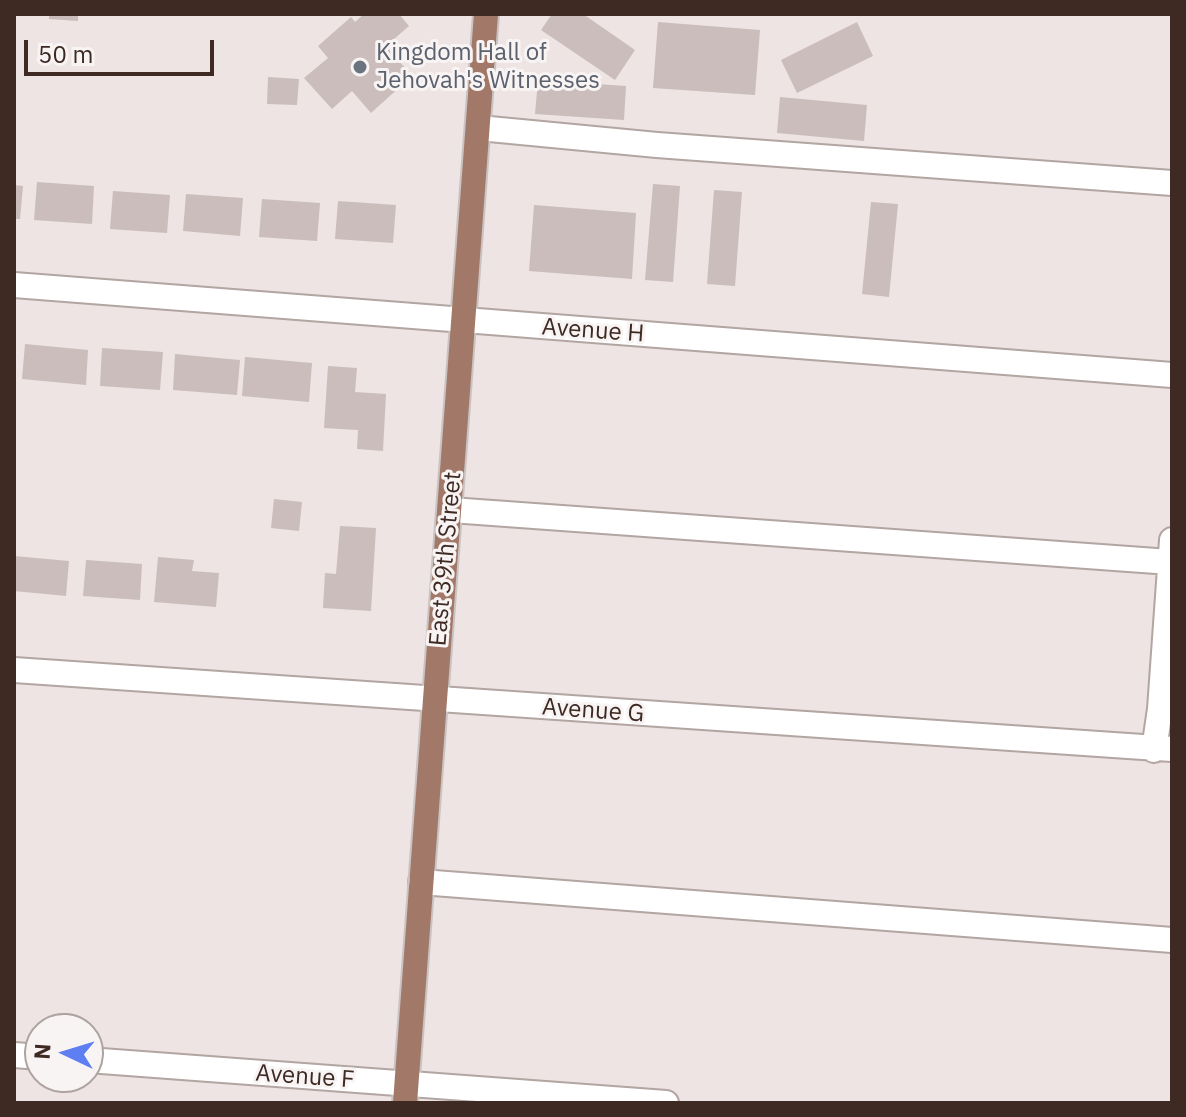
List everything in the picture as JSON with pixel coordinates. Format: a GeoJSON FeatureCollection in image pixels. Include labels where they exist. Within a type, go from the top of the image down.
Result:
{"type":"FeatureCollection","features":[{"type":"Feature","properties":{"kind":"main road","name":"East 39th Street"},"geometry":{"type":"LineString","coordinates":[[406,1094],[486,14]]}},
{"type":"Feature","properties":{"kind":"street"},"geometry":{"type":"LineString","coordinates":[[479,128],[657,145],[1172,183]]}},
{"type":"Feature","properties":{"kind":"street","name":"Avenue H"},"geometry":{"type":"LineString","coordinates":[[14,285],[1172,375]]}},
{"type":"Feature","properties":{"kind":"street"},"geometry":{"type":"LineString","coordinates":[[451,510],[1171,551],[1160,709],[1163,749]]}},
{"type":"Feature","properties":{"kind":"street","name":"Avenue G"},"geometry":{"type":"LineString","coordinates":[[14,670],[1163,749]]}},
{"type":"Feature","properties":{"kind":"street"},"geometry":{"type":"LineString","coordinates":[[421,882],[1172,940]]}},
{"type":"Feature","properties":{"kind":"street","name":"Avenue F"},"geometry":{"type":"LineString","coordinates":[[104,1062],[406,1094],[666,1103]]}},
{"type":"Feature","properties":{"kind":"building"},"geometry":{"type":"Polygon","coordinates":[[[49,14],[78,14],[78,21],[49,19],[49,14]]]}},
{"type":"Feature","properties":{"kind":"building","name":"Kingdom Hall of Jehovah's Witnesses"},"geometry":{"type":"Polygon","coordinates":[[[364,14],[399,14],[409,26],[386,46],[412,76],[371,113],[352,91],[332,109],[304,78],[328,58],[318,46],[351,17],[355,22],[364,14]]]}},
{"type":"Feature","properties":{"kind":"building"},"geometry":{"type":"Polygon","coordinates":[[[552,14],[583,14],[635,50],[615,80],[541,30],[552,14]]]}},
{"type":"Feature","properties":{"kind":"building"},"geometry":{"type":"Polygon","coordinates":[[[658,22],[760,30],[755,95],[653,88],[658,22]]]}},
{"type":"Feature","properties":{"kind":"building"},"geometry":{"type":"Polygon","coordinates":[[[857,22],[873,56],[797,93],[781,60],[857,22]]]}},
{"type":"Feature","properties":{"kind":"building"},"geometry":{"type":"Polygon","coordinates":[[[268,77],[299,79],[297,105],[267,104],[268,77]]]}},
{"type":"Feature","properties":{"kind":"building"},"geometry":{"type":"Polygon","coordinates":[[[538,80],[626,86],[624,120],[535,114],[538,80]]]}},
{"type":"Feature","properties":{"kind":"building"},"geometry":{"type":"Polygon","coordinates":[[[780,97],[867,105],[864,141],[777,133],[780,97]]]}},
{"type":"Feature","properties":{"kind":"building"},"geometry":{"type":"Polygon","coordinates":[[[37,182],[94,186],[92,224],[34,220],[37,182]]]}},
{"type":"Feature","properties":{"kind":"building"},"geometry":{"type":"Polygon","coordinates":[[[653,184],[680,186],[673,282],[645,280],[653,184]]]}},
{"type":"Feature","properties":{"kind":"building"},"geometry":{"type":"Polygon","coordinates":[[[14,185],[23,186],[20,219],[14,219],[14,185]]]}},
{"type":"Feature","properties":{"kind":"building"},"geometry":{"type":"Polygon","coordinates":[[[714,190],[742,192],[735,286],[707,284],[714,190]]]}},
{"type":"Feature","properties":{"kind":"building"},"geometry":{"type":"Polygon","coordinates":[[[113,191],[170,195],[167,233],[110,229],[113,191]]]}},
{"type":"Feature","properties":{"kind":"building"},"geometry":{"type":"Polygon","coordinates":[[[186,194],[243,198],[240,236],[183,231],[186,194]]]}},
{"type":"Feature","properties":{"kind":"building"},"geometry":{"type":"Polygon","coordinates":[[[262,199],[320,203],[317,241],[259,237],[262,199]]]}},
{"type":"Feature","properties":{"kind":"building"},"geometry":{"type":"Polygon","coordinates":[[[338,201],[396,205],[393,243],[335,239],[338,201]]]}},
{"type":"Feature","properties":{"kind":"building"},"geometry":{"type":"Polygon","coordinates":[[[871,202],[898,204],[889,297],[862,294],[871,202]]]}},
{"type":"Feature","properties":{"kind":"building"},"geometry":{"type":"Polygon","coordinates":[[[534,205],[636,213],[632,279],[529,271],[534,205]]]}},
{"type":"Feature","properties":{"kind":"building"},"geometry":{"type":"Polygon","coordinates":[[[25,344],[88,350],[86,385],[22,379],[25,344]]]}},
{"type":"Feature","properties":{"kind":"building"},"geometry":{"type":"Polygon","coordinates":[[[102,348],[163,352],[160,390],[100,386],[102,348]]]}},
{"type":"Feature","properties":{"kind":"building"},"geometry":{"type":"Polygon","coordinates":[[[175,354],[240,360],[237,395],[173,390],[175,354]]]}},
{"type":"Feature","properties":{"kind":"building"},"geometry":{"type":"Polygon","coordinates":[[[245,357],[312,363],[309,402],[242,396],[245,357]]]}},
{"type":"Feature","properties":{"kind":"building"},"geometry":{"type":"Polygon","coordinates":[[[328,366],[357,368],[355,392],[386,394],[383,451],[357,449],[358,430],[324,428],[328,366]]]}},
{"type":"Feature","properties":{"kind":"building"},"geometry":{"type":"Polygon","coordinates":[[[274,499],[302,502],[299,531],[271,528],[274,499]]]}},
{"type":"Feature","properties":{"kind":"building"},"geometry":{"type":"Polygon","coordinates":[[[340,526],[376,528],[371,611],[323,608],[325,573],[336,574],[340,526]]]}},
{"type":"Feature","properties":{"kind":"building"},"geometry":{"type":"Polygon","coordinates":[[[14,556],[69,561],[66,596],[14,591],[14,556]]]}},
{"type":"Feature","properties":{"kind":"building"},"geometry":{"type":"Polygon","coordinates":[[[158,557],[194,560],[192,571],[219,573],[216,607],[154,602],[158,557]]]}},
{"type":"Feature","properties":{"kind":"building"},"geometry":{"type":"Polygon","coordinates":[[[86,560],[142,564],[140,600],[83,596],[86,560]]]}},
{"type":"Feature","properties":{"kind":"place","name":"Kingdom Hall of Jehovah's Witnesses"},"geometry":{"type":"Point","coordinates":[360,67]}}]}
